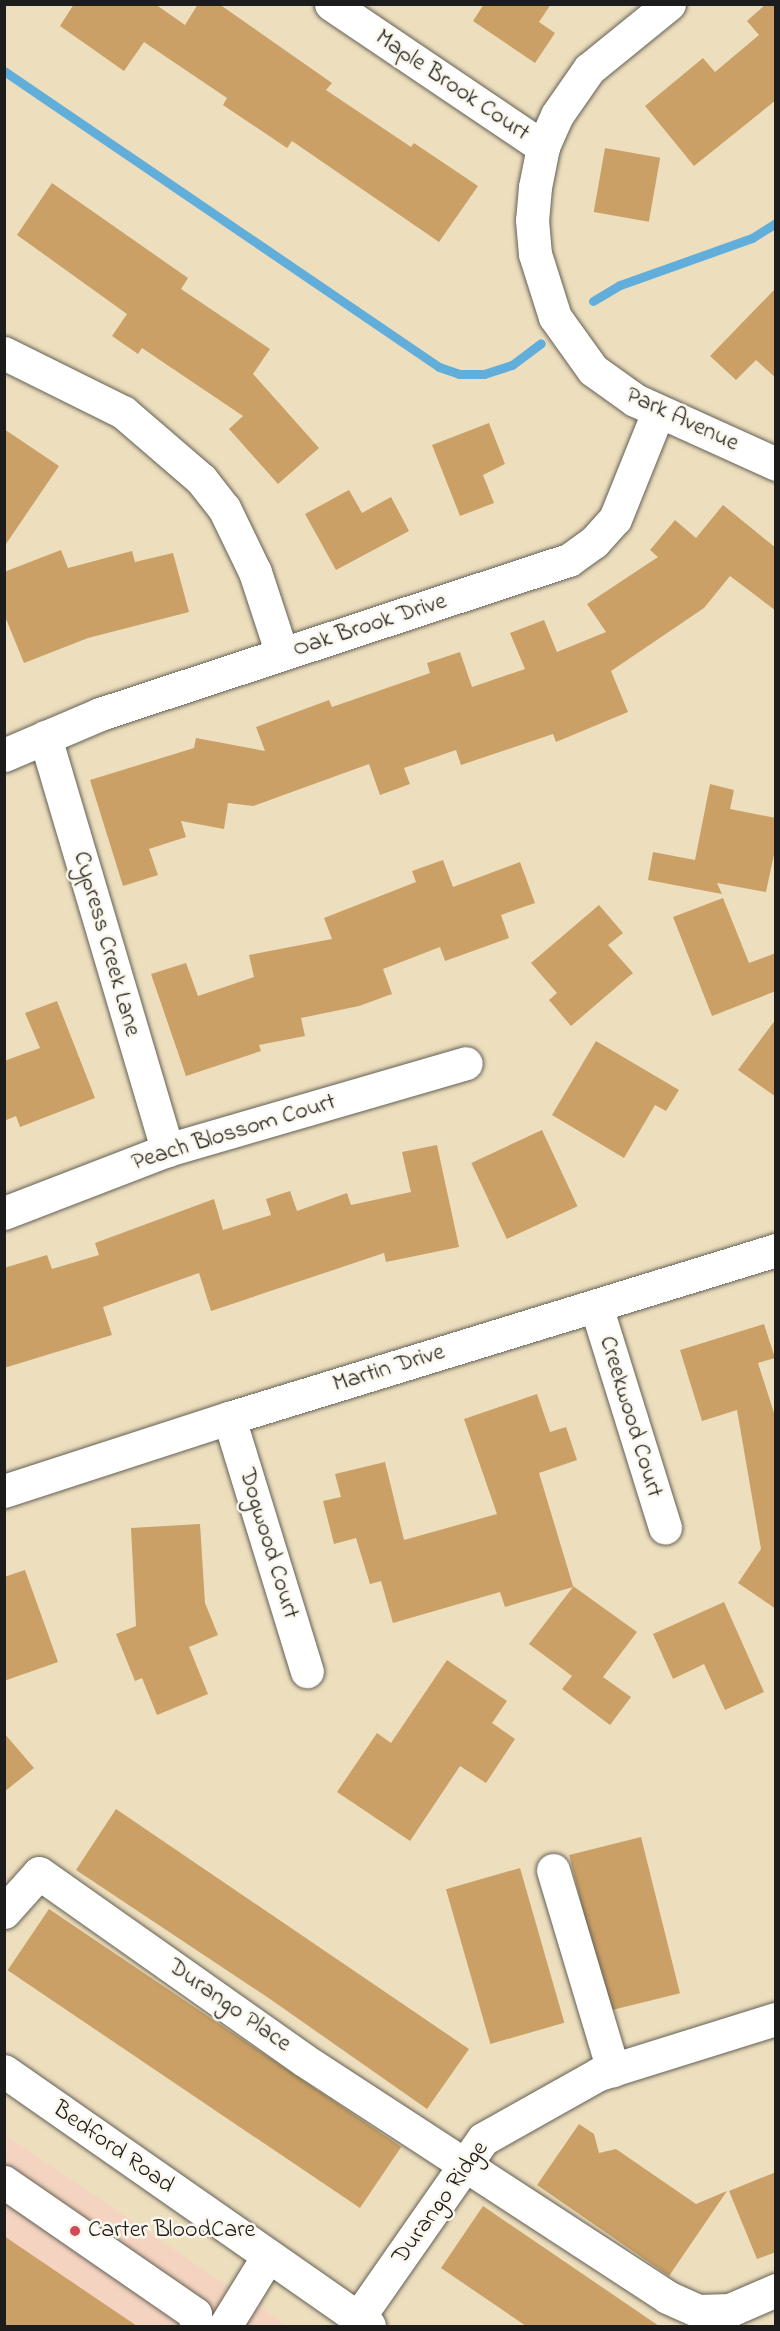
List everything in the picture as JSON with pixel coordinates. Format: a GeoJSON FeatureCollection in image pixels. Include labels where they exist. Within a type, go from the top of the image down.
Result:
{"type":"FeatureCollection","features":[{"type":"Feature","properties":{"kind":"street","name":"Maple Brook Court"},"geometry":{"type":"LineString","coordinates":[[331,4],[543,147]]}},
{"type":"Feature","properties":{"kind":"street","name":"Park Avenue"},"geometry":{"type":"LineString","coordinates":[[669,4],[589,69],[557,115],[543,147],[532,220],[535,254],[555,317],[593,370],[613,387],[658,412],[776,464]]}},
{"type":"Feature","properties":{"kind":"street"},"geometry":{"type":"LineString","coordinates":[[4,353],[123,412],[201,479],[224,508],[255,572],[282,654]]}},
{"type":"Feature","properties":{"kind":"street","name":"Oak Brook Drive"},"geometry":{"type":"LineString","coordinates":[[4,755],[100,714],[569,560],[594,542],[615,519],[658,412]]}},
{"type":"Feature","properties":{"kind":"street","name":"Cypress Creek Lane"},"geometry":{"type":"LineString","coordinates":[[45,737],[167,1150]]}},
{"type":"Feature","properties":{"kind":"street","name":"Peach Blossom Court"},"geometry":{"type":"LineString","coordinates":[[4,1213],[167,1150],[466,1064]]}},
{"type":"Feature","properties":{"kind":"street","name":"Martin Drive"},"geometry":{"type":"LineString","coordinates":[[4,1491],[229,1418],[776,1250]]}},
{"type":"Feature","properties":{"kind":"street","name":"Creekwood Court"},"geometry":{"type":"LineString","coordinates":[[596,1306],[664,1528]]}},
{"type":"Feature","properties":{"kind":"street","name":"Dogwood Court"},"geometry":{"type":"LineString","coordinates":[[229,1418],[307,1671]]}},
{"type":"Feature","properties":{"kind":"street"},"geometry":{"type":"LineString","coordinates":[[554,1870],[613,2070]]}},
{"type":"Feature","properties":{"kind":"street","name":"Durango Place"},"geometry":{"type":"LineString","coordinates":[[4,1912],[39,1873],[304,2060],[466,2163]]}},
{"type":"Feature","properties":{"kind":"street","name":"Durango Ridge"},"geometry":{"type":"LineString","coordinates":[[364,2322],[483,2139],[599,2074],[776,2019]]}},
{"type":"Feature","properties":{"kind":"street","name":"Bedford Road"},"geometry":{"type":"LineString","coordinates":[[4,2072],[364,2322]]}},
{"type":"Feature","properties":{"kind":"street"},"geometry":{"type":"LineString","coordinates":[[466,2163],[667,2297],[699,2311],[730,2310],[776,2290]]}},
{"type":"Feature","properties":{"kind":"street"},"geometry":{"type":"LineString","coordinates":[[4,2182],[195,2314],[196,2326]]}},
{"type":"Feature","properties":{"kind":"street"},"geometry":{"type":"LineString","coordinates":[[225,2326],[268,2256]]}},
{"type":"Feature","properties":{"kind":"shaded area","name":"Carter BloodCare"},"geometry":{"type":"Polygon","coordinates":[[[5,2135],[287,2326],[5,2326],[5,2135]]]}},
{"type":"Feature","properties":{"kind":"building"},"geometry":{"type":"Polygon","coordinates":[[[74,4],[155,4],[185,25],[198,4],[219,4],[332,83],[326,90],[411,147],[414,143],[478,186],[439,242],[292,141],[287,148],[223,105],[227,98],[144,42],[124,71],[60,26],[74,4]]]}},
{"type":"Feature","properties":{"kind":"building"},"geometry":{"type":"Polygon","coordinates":[[[484,4],[551,4],[539,22],[555,33],[535,63],[473,21],[484,4]]]}},
{"type":"Feature","properties":{"kind":"building"},"geometry":{"type":"Polygon","coordinates":[[[766,4],[776,4],[776,100],[694,166],[645,106],[703,58],[715,72],[759,35],[747,21],[766,4]]]}},
{"type":"Feature","properties":{"kind":"building"},"geometry":{"type":"Polygon","coordinates":[[[605,148],[660,158],[649,222],[594,212],[605,148]]]}},
{"type":"Feature","properties":{"kind":"building"},"geometry":{"type":"Polygon","coordinates":[[[52,183],[188,278],[181,289],[270,349],[253,374],[319,448],[278,484],[229,429],[243,416],[142,348],[138,354],[112,336],[127,314],[17,235],[52,183]]]}},
{"type":"Feature","properties":{"kind":"building"},"geometry":{"type":"Polygon","coordinates":[[[776,288],[776,378],[756,360],[736,380],[710,356],[776,288]]]}},
{"type":"Feature","properties":{"kind":"building"},"geometry":{"type":"Polygon","coordinates":[[[489,423],[505,464],[483,475],[494,503],[460,516],[432,445],[489,423]]]}},
{"type":"Feature","properties":{"kind":"building"},"geometry":{"type":"Polygon","coordinates":[[[4,429],[59,466],[4,547],[4,429]]]}},
{"type":"Feature","properties":{"kind":"building"},"geometry":{"type":"Polygon","coordinates":[[[349,490],[362,513],[391,497],[409,531],[336,570],[305,514],[349,490]]]}},
{"type":"Feature","properties":{"kind":"building"},"geometry":{"type":"Polygon","coordinates":[[[723,505],[776,548],[776,611],[730,576],[704,608],[611,671],[628,712],[556,742],[553,734],[461,765],[456,750],[404,768],[410,784],[380,795],[369,764],[253,806],[228,803],[224,829],[181,821],[186,837],[149,849],[158,875],[123,886],[90,780],[194,748],[196,738],[265,751],[256,727],[329,700],[332,707],[430,673],[427,663],[460,652],[472,687],[525,669],[510,633],[544,620],[557,652],[606,632],[587,604],[658,557],[650,550],[675,520],[696,538],[723,505]]]}},
{"type":"Feature","properties":{"kind":"building"},"geometry":{"type":"Polygon","coordinates":[[[61,550],[68,568],[132,551],[135,562],[173,553],[189,612],[88,638],[24,663],[4,614],[4,572],[61,550]]]}},
{"type":"Feature","properties":{"kind":"building"},"geometry":{"type":"Polygon","coordinates":[[[710,784],[734,790],[730,809],[776,818],[776,845],[766,892],[717,883],[722,894],[648,880],[653,852],[695,860],[710,784]]]}},
{"type":"Feature","properties":{"kind":"building"},"geometry":{"type":"Polygon","coordinates":[[[443,860],[453,887],[520,862],[535,903],[501,915],[509,938],[445,961],[440,947],[383,969],[392,994],[359,1006],[301,1018],[305,1036],[259,1045],[261,1051],[186,1076],[151,974],[186,963],[198,996],[254,977],[249,955],[332,939],[324,918],[416,882],[412,871],[443,860]]]}},
{"type":"Feature","properties":{"kind":"building"},"geometry":{"type":"Polygon","coordinates":[[[723,898],[749,963],[776,953],[776,991],[712,1016],[673,917],[723,898]]]}},
{"type":"Feature","properties":{"kind":"building"},"geometry":{"type":"Polygon","coordinates":[[[599,905],[623,933],[608,945],[633,973],[571,1026],[549,1000],[557,993],[531,963],[599,905]]]}},
{"type":"Feature","properties":{"kind":"building"},"geometry":{"type":"Polygon","coordinates":[[[57,1001],[95,1098],[20,1127],[16,1116],[4,1121],[4,1061],[40,1048],[25,1013],[57,1001]]]}},
{"type":"Feature","properties":{"kind":"building"},"geometry":{"type":"Polygon","coordinates":[[[776,1019],[776,1097],[738,1070],[776,1019]]]}},
{"type":"Feature","properties":{"kind":"building"},"geometry":{"type":"Polygon","coordinates":[[[596,1041],[679,1090],[666,1111],[655,1105],[624,1158],[552,1115],[596,1041]]]}},
{"type":"Feature","properties":{"kind":"building"},"geometry":{"type":"Polygon","coordinates":[[[542,1130],[577,1206],[507,1239],[471,1163],[542,1130]]]}},
{"type":"Feature","properties":{"kind":"building"},"geometry":{"type":"Polygon","coordinates":[[[437,1145],[459,1247],[386,1262],[384,1253],[211,1311],[199,1273],[103,1307],[112,1335],[4,1368],[4,1268],[47,1255],[52,1269],[99,1255],[95,1243],[214,1199],[223,1230],[271,1215],[266,1199],[290,1191],[297,1211],[347,1193],[351,1205],[411,1192],[402,1152],[437,1145]]]}},
{"type":"Feature","properties":{"kind":"building"},"geometry":{"type":"Polygon","coordinates":[[[764,1324],[775,1358],[758,1363],[776,1419],[776,1609],[738,1583],[761,1549],[737,1410],[702,1421],[680,1350],[764,1324]]]}},
{"type":"Feature","properties":{"kind":"building"},"geometry":{"type":"Polygon","coordinates":[[[537,1394],[550,1432],[566,1427],[577,1460],[539,1473],[573,1586],[637,1632],[603,1677],[631,1697],[610,1725],[562,1689],[572,1676],[529,1644],[573,1587],[505,1607],[500,1592],[393,1623],[381,1581],[370,1584],[356,1538],[334,1544],[323,1501],[341,1497],[335,1474],[385,1462],[404,1540],[497,1514],[464,1419],[537,1394]]]}},
{"type":"Feature","properties":{"kind":"building"},"geometry":{"type":"Polygon","coordinates":[[[200,1524],[205,1603],[218,1635],[189,1647],[208,1694],[157,1715],[142,1678],[135,1681],[116,1634],[136,1626],[131,1528],[200,1524]]]}},
{"type":"Feature","properties":{"kind":"building"},"geometry":{"type":"Polygon","coordinates":[[[25,1570],[58,1662],[4,1681],[4,1577],[25,1570]]]}},
{"type":"Feature","properties":{"kind":"building"},"geometry":{"type":"Polygon","coordinates":[[[724,1602],[764,1692],[725,1710],[704,1664],[673,1679],[653,1634],[724,1602]]]}},
{"type":"Feature","properties":{"kind":"building"},"geometry":{"type":"Polygon","coordinates":[[[447,1660],[507,1701],[492,1723],[515,1739],[486,1783],[460,1766],[410,1841],[337,1792],[377,1733],[391,1743],[447,1660]]]}},
{"type":"Feature","properties":{"kind":"building"},"geometry":{"type":"Polygon","coordinates":[[[4,1733],[34,1768],[4,1792],[4,1733]]]}},
{"type":"Feature","properties":{"kind":"building"},"geometry":{"type":"Polygon","coordinates":[[[116,1809],[469,2049],[427,2109],[270,1999],[76,1870],[116,1809]]]}},
{"type":"Feature","properties":{"kind":"building"},"geometry":{"type":"Polygon","coordinates":[[[641,1837],[680,1993],[608,2011],[569,1855],[641,1837]]]}},
{"type":"Feature","properties":{"kind":"building"},"geometry":{"type":"Polygon","coordinates":[[[520,1868],[564,2023],[490,2044],[446,1889],[520,1868]]]}},
{"type":"Feature","properties":{"kind":"building"},"geometry":{"type":"Polygon","coordinates":[[[49,1909],[401,2147],[360,2208],[8,1970],[49,1909]]]}},
{"type":"Feature","properties":{"kind":"building"},"geometry":{"type":"Polygon","coordinates":[[[579,2124],[594,2134],[599,2153],[616,2149],[696,2204],[727,2191],[669,2276],[537,2185],[579,2124]]]}},
{"type":"Feature","properties":{"kind":"building"},"geometry":{"type":"Polygon","coordinates":[[[776,2172],[776,2252],[757,2259],[729,2191],[776,2172]]]}},
{"type":"Feature","properties":{"kind":"building"},"geometry":{"type":"Polygon","coordinates":[[[483,2206],[659,2326],[526,2326],[441,2268],[483,2206]]]}},
{"type":"Feature","properties":{"kind":"building"},"geometry":{"type":"Polygon","coordinates":[[[4,2236],[137,2326],[4,2326],[4,2236]]]}},
{"type":"Feature","properties":{"kind":"waterway"},"geometry":{"type":"LineString","coordinates":[[4,71],[439,367],[459,374],[484,374],[512,365],[541,343]]}},
{"type":"Feature","properties":{"kind":"waterway"},"geometry":{"type":"LineString","coordinates":[[593,301],[620,285],[752,238],[776,223]]}},
{"type":"Feature","properties":{"kind":"place","name":"Carter BloodCare"},"geometry":{"type":"Point","coordinates":[75,2231]}}]}
